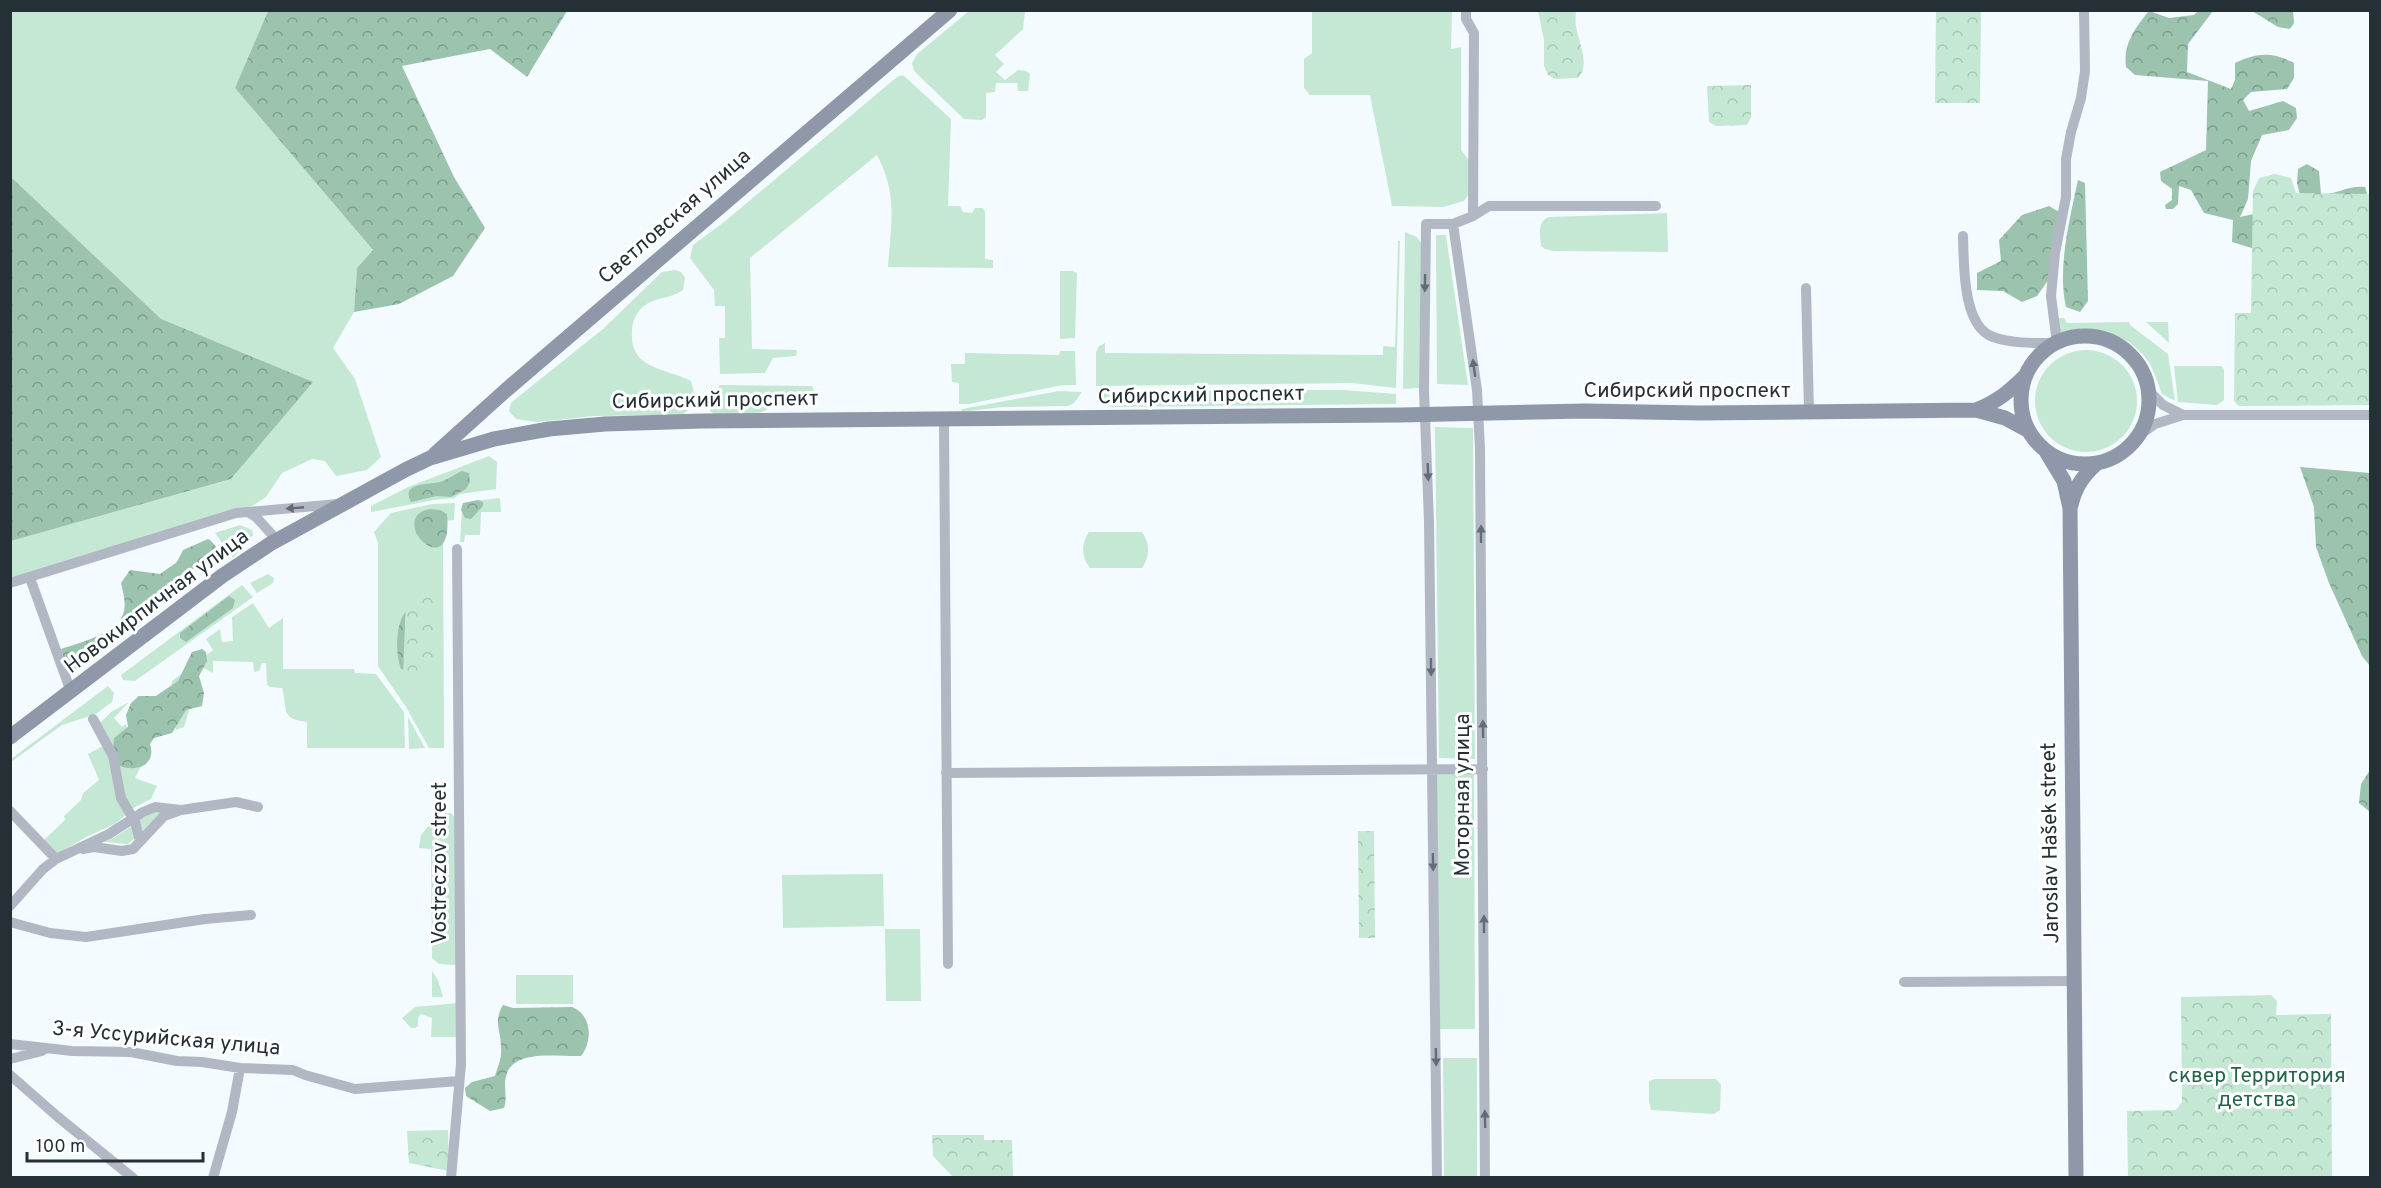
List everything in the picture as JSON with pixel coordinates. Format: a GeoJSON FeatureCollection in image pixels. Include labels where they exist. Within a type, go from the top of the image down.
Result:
{"type":"FeatureCollection","features":[{"type":"Feature","properties":{"kind":"main road","name":"Светловская улица"},"geometry":{"type":"LineString","coordinates":[[430,458],[505,391],[950,10]]}},
{"type":"Feature","properties":{"kind":"main road"},"geometry":{"type":"LineString","coordinates":[[1976,410],[1992,404],[2006,394],[2026,375],[2041,353],[2057,343],[2075,337],[2095,337],[2113,342],[2129,353],[2142,370],[2149,391],[2148,415],[2141,434],[2116,457],[2095,465],[2083,476],[2074,491],[2070,508]]}},
{"type":"Feature","properties":{"kind":"main road"},"geometry":{"type":"LineString","coordinates":[[2026,375],[2022,406],[2029,432]]}},
{"type":"Feature","properties":{"kind":"main road","name":"Сибирский проспект"},"geometry":{"type":"LineString","coordinates":[[430,458],[494,439],[549,429],[605,424],[1585,411],[1700,413],[1976,410]]}},
{"type":"Feature","properties":{"kind":"main road"},"geometry":{"type":"LineString","coordinates":[[1976,410],[2006,418],[2029,432],[2047,453],[2064,481],[2070,508]]}},
{"type":"Feature","properties":{"kind":"main road"},"geometry":{"type":"LineString","coordinates":[[2047,453],[2061,460],[2095,465]]}},
{"type":"Feature","properties":{"kind":"main road","name":"Новокирпичная улица"},"geometry":{"type":"LineString","coordinates":[[10,737],[210,584],[277,540],[430,458]]}},
{"type":"Feature","properties":{"kind":"main road","name":"Jaroslav Hašek street"},"geometry":{"type":"LineString","coordinates":[[2070,508],[2076,1178]]}},
{"type":"Feature","properties":{"kind":"street"},"geometry":{"type":"LineString","coordinates":[[1466,10],[1466,19],[1474,33],[1473,216]]}},
{"type":"Feature","properties":{"kind":"street"},"geometry":{"type":"LineString","coordinates":[[1963,236],[1968,300],[1974,318],[1982,331],[1992,337],[2024,343],[2057,343],[2051,296],[2055,253],[2066,197],[2068,150],[2085,71],[2084,10]]}},
{"type":"Feature","properties":{"kind":"street"},"geometry":{"type":"LineString","coordinates":[[1453,224],[1489,206],[1656,206]]}},
{"type":"Feature","properties":{"kind":"street","name":"Моторная улица"},"geometry":{"type":"LineString","coordinates":[[1437,1178],[1430,522],[1425,414],[1426,224],[1453,224],[1477,390],[1483,769],[1485,1178]]}},
{"type":"Feature","properties":{"kind":"street"},"geometry":{"type":"LineString","coordinates":[[1806,288],[1809,412]]}},
{"type":"Feature","properties":{"kind":"street"},"geometry":{"type":"LineString","coordinates":[[2149,391],[2163,405],[2183,415]]}},
{"type":"Feature","properties":{"kind":"street"},"geometry":{"type":"LineString","coordinates":[[2141,434],[2155,424],[2183,415],[2370,415]]}},
{"type":"Feature","properties":{"kind":"street"},"geometry":{"type":"LineString","coordinates":[[944,419],[948,964]]}},
{"type":"Feature","properties":{"kind":"street"},"geometry":{"type":"LineString","coordinates":[[10,584],[236,513],[341,504]]}},
{"type":"Feature","properties":{"kind":"street"},"geometry":{"type":"LineString","coordinates":[[248,512],[256,517],[277,540]]}},
{"type":"Feature","properties":{"kind":"street","name":"Vostreczov street"},"geometry":{"type":"LineString","coordinates":[[451,1178],[461,1053],[457,549]]}},
{"type":"Feature","properties":{"kind":"street"},"geometry":{"type":"LineString","coordinates":[[30,578],[71,692]]}},
{"type":"Feature","properties":{"kind":"street"},"geometry":{"type":"LineString","coordinates":[[93,719],[113,756],[121,798],[132,817],[140,842]]}},
{"type":"Feature","properties":{"kind":"street"},"geometry":{"type":"LineString","coordinates":[[946,773],[1483,769]]}},
{"type":"Feature","properties":{"kind":"street"},"geometry":{"type":"LineString","coordinates":[[73,850],[94,847],[126,851],[133,849],[164,816],[181,810],[236,802],[258,807]]}},
{"type":"Feature","properties":{"kind":"street"},"geometry":{"type":"LineString","coordinates":[[10,906],[43,868],[56,859],[109,834],[132,817],[155,807],[181,810]]}},
{"type":"Feature","properties":{"kind":"street"},"geometry":{"type":"LineString","coordinates":[[10,811],[56,859]]}},
{"type":"Feature","properties":{"kind":"street"},"geometry":{"type":"LineString","coordinates":[[10,922],[50,933],[86,937],[205,918],[251,915]]}},
{"type":"Feature","properties":{"kind":"street"},"geometry":{"type":"LineString","coordinates":[[1905,982],[2074,981]]}},
{"type":"Feature","properties":{"kind":"street","name":"3-я Уссурийская улица"},"geometry":{"type":"LineString","coordinates":[[10,1044],[48,1049],[131,1052],[177,1061],[240,1068],[293,1070],[305,1076],[356,1089],[459,1081]]}},
{"type":"Feature","properties":{"kind":"street"},"geometry":{"type":"LineString","coordinates":[[10,1059],[48,1049]]}},
{"type":"Feature","properties":{"kind":"street"},"geometry":{"type":"LineString","coordinates":[[213,1178],[232,1112],[240,1068]]}},
{"type":"Feature","properties":{"kind":"street"},"geometry":{"type":"LineString","coordinates":[[10,1075],[133,1178]]}},
{"type":"Feature","properties":{"kind":"green space"},"geometry":{"type":"Polygon","coordinates":[[[11,11],[268,11],[235,88],[373,250],[357,268],[354,312],[333,348],[355,379],[381,457],[367,470],[336,476],[325,461],[312,459],[282,473],[266,497],[252,506],[222,512],[11,579],[11,541],[231,479],[312,382],[161,320],[11,177],[11,11]]]}},
{"type":"Feature","properties":{"kind":"green space"},"geometry":{"type":"Polygon","coordinates":[[[268,11],[567,11],[527,77],[490,49],[402,66],[454,177],[485,228],[453,276],[399,304],[354,312],[357,268],[373,250],[235,88],[268,11]]]}},
{"type":"Feature","properties":{"kind":"green space"},"geometry":{"type":"Polygon","coordinates":[[[969,11],[1025,11],[1023,29],[995,55],[1004,64],[996,72],[1005,80],[1018,70],[1030,74],[1028,91],[1018,91],[1017,83],[996,83],[995,92],[986,93],[986,117],[982,120],[964,119],[914,71],[912,63],[917,54],[969,11]]]}},
{"type":"Feature","properties":{"kind":"green space"},"geometry":{"type":"Polygon","coordinates":[[[1312,11],[1452,11],[1451,49],[1461,47],[1461,150],[1472,164],[1473,188],[1464,201],[1443,207],[1392,206],[1370,95],[1310,95],[1304,88],[1304,59],[1312,53],[1312,11]]]}},
{"type":"Feature","properties":{"kind":"green space"},"geometry":{"type":"Polygon","coordinates":[[[1538,11],[1576,11],[1576,26],[1584,60],[1582,73],[1578,78],[1555,79],[1548,75],[1544,66],[1544,40],[1538,11]]]}},
{"type":"Feature","properties":{"kind":"green space"},"geometry":{"type":"Polygon","coordinates":[[[1936,11],[1981,11],[1980,103],[1935,103],[1936,11]]]}},
{"type":"Feature","properties":{"kind":"green space"},"geometry":{"type":"Polygon","coordinates":[[[2149,11],[2169,18],[2194,15],[2198,11],[2213,11],[2188,44],[2187,72],[2231,89],[2235,80],[2235,63],[2257,55],[2271,55],[2294,63],[2294,78],[2287,89],[2251,92],[2243,100],[2249,111],[2283,101],[2296,108],[2297,118],[2289,130],[2262,135],[2251,161],[2248,199],[2240,217],[2302,203],[2297,183],[2298,169],[2307,164],[2319,171],[2321,194],[2353,187],[2365,187],[2367,193],[2364,198],[2258,250],[2232,242],[2233,220],[2204,213],[2191,190],[2179,186],[2178,204],[2173,209],[2166,209],[2165,205],[2172,200],[2172,189],[2161,181],[2160,172],[2206,150],[2208,81],[2135,75],[2126,67],[2128,44],[2149,11]]]}},
{"type":"Feature","properties":{"kind":"green space"},"geometry":{"type":"Polygon","coordinates":[[[2252,11],[2293,11],[2294,23],[2290,29],[2278,27],[2252,11]]]}},
{"type":"Feature","properties":{"kind":"green space"},"geometry":{"type":"Polygon","coordinates":[[[903,75],[951,119],[948,206],[960,206],[963,212],[972,213],[975,208],[983,208],[985,211],[985,259],[993,260],[993,268],[888,267],[892,210],[888,183],[877,155],[750,258],[752,349],[797,350],[796,356],[773,358],[765,373],[720,374],[719,338],[725,338],[725,306],[715,306],[714,290],[690,258],[693,245],[724,222],[897,77],[903,75]]]}},
{"type":"Feature","properties":{"kind":"green space"},"geometry":{"type":"Polygon","coordinates":[[[1751,85],[1751,117],[1747,125],[1716,126],[1709,122],[1707,86],[1751,85]]]}},
{"type":"Feature","properties":{"kind":"green space"},"geometry":{"type":"Polygon","coordinates":[[[2275,174],[2291,178],[2296,193],[2370,194],[2370,405],[2239,406],[2234,401],[2235,313],[2251,313],[2253,191],[2259,178],[2275,174]]]}},
{"type":"Feature","properties":{"kind":"green space"},"geometry":{"type":"Polygon","coordinates":[[[11,177],[161,319],[313,382],[231,479],[11,541],[11,177]]]}},
{"type":"Feature","properties":{"kind":"green space"},"geometry":{"type":"Polygon","coordinates":[[[2078,180],[2085,183],[2088,301],[2080,312],[2066,307],[2063,276],[2071,210],[2078,180]]]}},
{"type":"Feature","properties":{"kind":"green space"},"geometry":{"type":"Polygon","coordinates":[[[2049,206],[2059,212],[2049,279],[2037,296],[2022,302],[2003,291],[1977,290],[1977,273],[2001,261],[1999,240],[2022,215],[2049,206]]]}},
{"type":"Feature","properties":{"kind":"green space"},"geometry":{"type":"Polygon","coordinates":[[[1667,213],[1668,252],[1554,251],[1541,246],[1541,225],[1549,217],[1667,213]]]}},
{"type":"Feature","properties":{"kind":"green space"},"geometry":{"type":"Polygon","coordinates":[[[1405,232],[1417,237],[1421,243],[1419,388],[1403,389],[1405,232]]]}},
{"type":"Feature","properties":{"kind":"green space"},"geometry":{"type":"Polygon","coordinates":[[[1436,235],[1446,235],[1468,385],[1437,384],[1436,235]]]}},
{"type":"Feature","properties":{"kind":"green space"},"geometry":{"type":"Polygon","coordinates":[[[1398,241],[1400,241],[1396,388],[1352,383],[1096,386],[1096,352],[1099,346],[1105,343],[1105,353],[1383,355],[1383,346],[1395,347],[1398,241]]]}},
{"type":"Feature","properties":{"kind":"green space"},"geometry":{"type":"Polygon","coordinates":[[[675,270],[681,272],[685,278],[683,290],[648,303],[641,308],[633,324],[633,344],[636,353],[643,361],[691,381],[693,400],[686,412],[682,415],[594,416],[537,422],[516,419],[509,411],[511,403],[603,329],[662,272],[675,270]]]}},
{"type":"Feature","properties":{"kind":"green space"},"geometry":{"type":"Polygon","coordinates":[[[1060,271],[1077,273],[1075,338],[1060,339],[1060,271]]]}},
{"type":"Feature","properties":{"kind":"green space"},"geometry":{"type":"Polygon","coordinates":[[[2057,318],[2064,318],[2067,323],[2129,322],[2168,354],[2175,401],[2162,394],[2147,360],[2127,341],[2095,331],[2062,334],[2058,328],[2057,318]]]}},
{"type":"Feature","properties":{"kind":"green space"},"geometry":{"type":"Polygon","coordinates":[[[2146,322],[2168,322],[2169,343],[2146,322]]]}},
{"type":"Feature","properties":{"kind":"green space"},"geometry":{"type":"Polygon","coordinates":[[[2086,350],[2105,354],[2122,365],[2133,382],[2137,401],[2133,420],[2122,437],[2105,448],[2086,452],[2067,448],[2050,437],[2039,420],[2035,401],[2039,382],[2050,365],[2067,354],[2086,350]]]}},
{"type":"Feature","properties":{"kind":"green space"},"geometry":{"type":"Polygon","coordinates":[[[1060,351],[1075,351],[1076,385],[1063,385],[959,404],[959,383],[952,382],[951,364],[965,364],[965,353],[1059,355],[1060,351]]]}},
{"type":"Feature","properties":{"kind":"green space"},"geometry":{"type":"Polygon","coordinates":[[[2174,366],[2221,366],[2224,369],[2224,400],[2217,405],[2178,402],[2174,366]]]}},
{"type":"Feature","properties":{"kind":"green space"},"geometry":{"type":"Polygon","coordinates":[[[720,385],[812,386],[814,391],[800,397],[800,404],[781,403],[757,414],[714,414],[710,411],[711,400],[720,385]]]}},
{"type":"Feature","properties":{"kind":"green space"},"geometry":{"type":"Polygon","coordinates":[[[1343,390],[1396,394],[1396,404],[1112,407],[1101,401],[1096,391],[1343,390]]]}},
{"type":"Feature","properties":{"kind":"green space"},"geometry":{"type":"Polygon","coordinates":[[[1059,391],[1082,392],[1074,403],[1068,406],[1002,407],[961,412],[962,409],[1059,391]]]}},
{"type":"Feature","properties":{"kind":"green space"},"geometry":{"type":"Polygon","coordinates":[[[1435,427],[1473,428],[1475,759],[1439,758],[1435,427]]]}},
{"type":"Feature","properties":{"kind":"green space"},"geometry":{"type":"Polygon","coordinates":[[[489,456],[497,462],[496,489],[371,512],[371,506],[408,487],[489,456]]]}},
{"type":"Feature","properties":{"kind":"green space"},"geometry":{"type":"Polygon","coordinates":[[[2300,467],[2370,473],[2370,666],[2362,656],[2329,583],[2316,547],[2314,507],[2300,467]]]}},
{"type":"Feature","properties":{"kind":"green space"},"geometry":{"type":"Polygon","coordinates":[[[462,471],[469,473],[470,482],[466,489],[451,497],[437,496],[411,502],[409,491],[412,488],[440,482],[462,471]]]}},
{"type":"Feature","properties":{"kind":"green space"},"geometry":{"type":"Polygon","coordinates":[[[500,498],[501,512],[481,512],[480,535],[465,535],[464,542],[460,542],[462,510],[474,501],[500,498]]]}},
{"type":"Feature","properties":{"kind":"green space"},"geometry":{"type":"Polygon","coordinates":[[[478,500],[483,502],[483,506],[471,519],[465,518],[461,510],[463,503],[478,500]]]}},
{"type":"Feature","properties":{"kind":"green space"},"geometry":{"type":"Polygon","coordinates":[[[455,503],[454,520],[443,521],[444,748],[429,748],[406,707],[378,666],[378,543],[374,532],[391,513],[432,504],[455,503]]]}},
{"type":"Feature","properties":{"kind":"green space"},"geometry":{"type":"Polygon","coordinates":[[[430,509],[440,510],[447,514],[446,535],[441,546],[433,547],[424,543],[417,534],[414,524],[418,515],[430,509]]]}},
{"type":"Feature","properties":{"kind":"green space"},"geometry":{"type":"Polygon","coordinates":[[[240,525],[252,530],[253,535],[233,558],[215,533],[240,525]]]}},
{"type":"Feature","properties":{"kind":"green space"},"geometry":{"type":"Polygon","coordinates":[[[1089,532],[1142,532],[1148,550],[1142,568],[1090,568],[1083,550],[1089,532]]]}},
{"type":"Feature","properties":{"kind":"green space"},"geometry":{"type":"Polygon","coordinates":[[[208,539],[218,550],[219,555],[213,567],[203,570],[188,568],[175,581],[172,595],[164,596],[154,613],[145,616],[142,621],[78,669],[68,671],[61,649],[107,631],[121,619],[125,604],[121,583],[130,570],[160,574],[177,562],[183,550],[208,539]]]}},
{"type":"Feature","properties":{"kind":"green space"},"geometry":{"type":"Polygon","coordinates":[[[268,574],[274,578],[273,583],[257,593],[250,583],[268,574]]]}},
{"type":"Feature","properties":{"kind":"green space"},"geometry":{"type":"Polygon","coordinates":[[[242,585],[253,597],[135,681],[123,680],[121,675],[242,585]]]}},
{"type":"Feature","properties":{"kind":"green space"},"geometry":{"type":"Polygon","coordinates":[[[229,596],[235,600],[233,608],[186,642],[180,638],[180,633],[229,596]]]}},
{"type":"Feature","properties":{"kind":"green space"},"geometry":{"type":"Polygon","coordinates":[[[406,597],[437,597],[437,678],[403,676],[406,597]]]}},
{"type":"Feature","properties":{"kind":"green space"},"geometry":{"type":"Polygon","coordinates":[[[253,603],[269,628],[283,618],[283,669],[354,669],[355,673],[376,674],[404,712],[405,748],[307,748],[307,722],[298,721],[289,716],[285,708],[282,688],[267,685],[266,663],[262,663],[259,671],[254,672],[253,662],[213,661],[213,673],[202,667],[191,677],[190,707],[184,727],[176,730],[170,693],[172,681],[213,650],[206,639],[220,629],[222,642],[233,641],[232,617],[253,603]]]}},
{"type":"Feature","properties":{"kind":"green space"},"geometry":{"type":"Polygon","coordinates":[[[408,609],[407,670],[401,669],[397,638],[401,621],[408,609]]]}},
{"type":"Feature","properties":{"kind":"green space"},"geometry":{"type":"Polygon","coordinates":[[[202,649],[206,652],[207,661],[199,676],[204,693],[202,706],[186,710],[172,733],[154,738],[150,744],[150,758],[143,766],[131,768],[118,765],[113,750],[114,738],[128,727],[126,715],[131,703],[139,696],[156,696],[178,681],[192,652],[202,649]]]}},
{"type":"Feature","properties":{"kind":"green space"},"geometry":{"type":"Polygon","coordinates":[[[108,686],[114,693],[112,702],[96,714],[62,725],[11,762],[11,759],[108,686]]]}},
{"type":"Feature","properties":{"kind":"green space"},"geometry":{"type":"Polygon","coordinates":[[[129,702],[114,718],[122,727],[125,724],[144,747],[143,762],[135,778],[157,786],[151,799],[135,807],[115,824],[57,854],[44,840],[65,820],[64,816],[81,800],[83,793],[99,780],[88,754],[103,746],[100,723],[111,712],[129,702]]]}},
{"type":"Feature","properties":{"kind":"green space"},"geometry":{"type":"Polygon","coordinates":[[[408,717],[425,748],[409,749],[408,717]]]}},
{"type":"Feature","properties":{"kind":"green space"},"geometry":{"type":"Polygon","coordinates":[[[2370,770],[2370,812],[2359,803],[2361,784],[2370,770]]]}},
{"type":"Feature","properties":{"kind":"green space"},"geometry":{"type":"Polygon","coordinates":[[[1436,773],[1474,773],[1475,1029],[1438,1029],[1436,773]]]}},
{"type":"Feature","properties":{"kind":"green space"},"geometry":{"type":"Polygon","coordinates":[[[156,811],[165,812],[128,844],[104,842],[143,818],[156,811]]]}},
{"type":"Feature","properties":{"kind":"green space"},"geometry":{"type":"Polygon","coordinates":[[[439,813],[451,813],[456,819],[456,965],[439,964],[432,958],[431,849],[419,848],[421,835],[439,813]]]}},
{"type":"Feature","properties":{"kind":"green space"},"geometry":{"type":"Polygon","coordinates":[[[1358,831],[1374,831],[1375,938],[1359,938],[1358,831]]]}},
{"type":"Feature","properties":{"kind":"green space"},"geometry":{"type":"Polygon","coordinates":[[[883,874],[884,926],[783,928],[782,875],[883,874]]]}},
{"type":"Feature","properties":{"kind":"green space"},"geometry":{"type":"Polygon","coordinates":[[[885,929],[920,929],[921,1001],[886,1001],[885,929]]]}},
{"type":"Feature","properties":{"kind":"green space"},"geometry":{"type":"Polygon","coordinates":[[[432,971],[438,980],[443,997],[432,997],[432,971]]]}},
{"type":"Feature","properties":{"kind":"green space"},"geometry":{"type":"Polygon","coordinates":[[[516,975],[573,975],[573,1004],[516,1004],[516,975]]]}},
{"type":"Feature","properties":{"kind":"green space","name":"сквер Территория детства"},"geometry":{"type":"Polygon","coordinates":[[[2271,995],[2277,1001],[2276,1015],[2331,1014],[2332,1177],[2128,1177],[2127,1111],[2176,1110],[2182,1102],[2181,997],[2271,995]]]}},
{"type":"Feature","properties":{"kind":"green space"},"geometry":{"type":"Polygon","coordinates":[[[458,1003],[458,1037],[431,1037],[432,1018],[421,1014],[418,1018],[418,1026],[415,1028],[411,1028],[402,1018],[415,1007],[458,1003]]]}},
{"type":"Feature","properties":{"kind":"green space"},"geometry":{"type":"Polygon","coordinates":[[[503,1005],[513,1008],[572,1007],[584,1016],[589,1036],[581,1056],[538,1056],[518,1061],[510,1067],[506,1076],[504,1108],[490,1111],[466,1096],[465,1088],[472,1082],[495,1076],[501,1055],[498,1016],[503,1005]]]}},
{"type":"Feature","properties":{"kind":"green space"},"geometry":{"type":"Polygon","coordinates":[[[1443,1058],[1477,1058],[1477,1177],[1444,1177],[1443,1058]]]}},
{"type":"Feature","properties":{"kind":"green space"},"geometry":{"type":"Polygon","coordinates":[[[1655,1079],[1716,1079],[1721,1085],[1720,1110],[1714,1114],[1651,1110],[1649,1081],[1655,1079]]]}},
{"type":"Feature","properties":{"kind":"green space"},"geometry":{"type":"Polygon","coordinates":[[[448,1130],[449,1171],[409,1163],[407,1131],[448,1130]]]}},
{"type":"Feature","properties":{"kind":"green space"},"geometry":{"type":"Polygon","coordinates":[[[932,1135],[984,1135],[984,1140],[1012,1140],[1013,1177],[953,1177],[933,1156],[932,1135]]]}}]}
